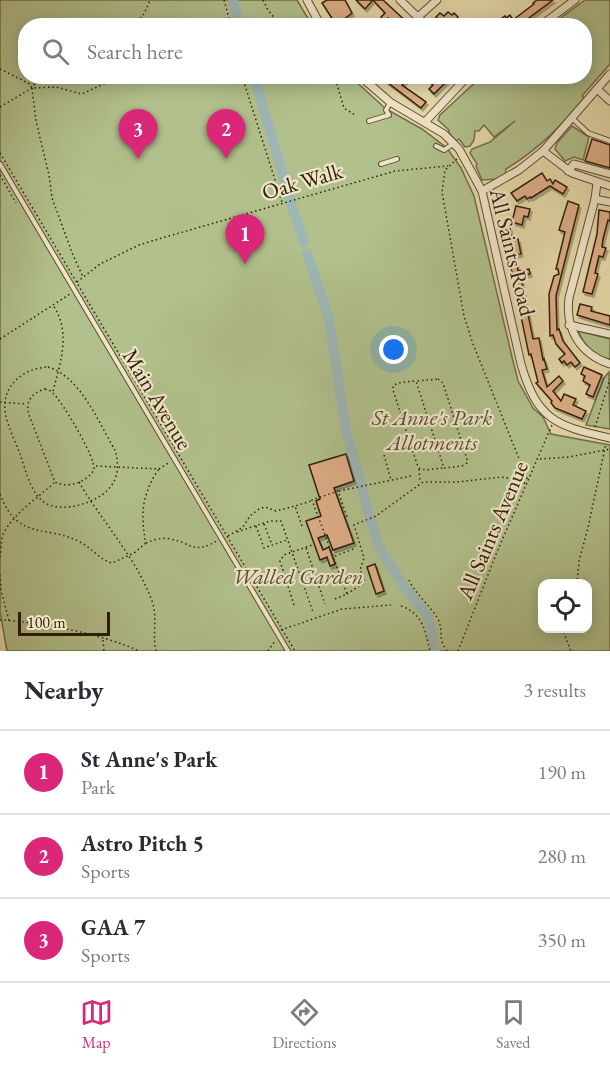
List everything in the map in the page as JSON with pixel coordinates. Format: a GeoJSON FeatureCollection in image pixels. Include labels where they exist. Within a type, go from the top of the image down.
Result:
{"type":"FeatureCollection","features":[{"type":"Feature","properties":{"kind":"street"},"geometry":{"type":"LineString","coordinates":[[307,0],[317,18]]}},
{"type":"Feature","properties":{"kind":"street"},"geometry":{"type":"LineString","coordinates":[[400,0],[418,17],[436,0]]}},
{"type":"Feature","properties":{"kind":"street"},"geometry":{"type":"LineString","coordinates":[[551,18],[575,0]]}},
{"type":"Feature","properties":{"kind":"street"},"geometry":{"type":"LineString","coordinates":[[482,191],[519,170],[543,151],[610,74]]}},
{"type":"Feature","properties":{"kind":"street","name":"All Saints Road"},"geometry":{"type":"LineString","coordinates":[[369,84],[390,102],[425,122],[453,143],[463,155],[482,191],[526,384],[536,403],[564,426],[609,438]]}},
{"type":"Feature","properties":{"kind":"street"},"geometry":{"type":"LineString","coordinates":[[425,122],[461,84]]}},
{"type":"Feature","properties":{"kind":"street"},"geometry":{"type":"LineString","coordinates":[[597,89],[610,101]]}},
{"type":"Feature","properties":{"kind":"street"},"geometry":{"type":"LineString","coordinates":[[543,151],[568,171],[610,186]]}},
{"type":"Feature","properties":{"kind":"street"},"geometry":{"type":"LineString","coordinates":[[568,171],[574,164],[610,174]]}},
{"type":"Feature","properties":{"kind":"street"},"geometry":{"type":"LineString","coordinates":[[597,183],[567,311],[569,325],[577,340],[588,353],[610,364]]}},
{"type":"Feature","properties":{"kind":"street"},"geometry":{"type":"LineString","coordinates":[[595,199],[610,202]]}},
{"type":"Feature","properties":{"kind":"street"},"geometry":{"type":"LineString","coordinates":[[569,325],[610,334]]}},
{"type":"Feature","properties":{"kind":"lane"},"geometry":{"type":"LineString","coordinates":[[369,121],[389,115],[386,110],[390,102]]}},
{"type":"Feature","properties":{"kind":"lane"},"geometry":{"type":"LineString","coordinates":[[572,118],[588,133],[610,141]]}},
{"type":"Feature","properties":{"kind":"lane"},"geometry":{"type":"LineString","coordinates":[[436,146],[444,150],[453,143]]}},
{"type":"Feature","properties":{"kind":"lane"},"geometry":{"type":"LineString","coordinates":[[381,164],[397,159]]}},
{"type":"Feature","properties":{"kind":"lane","name":"Main Avenue"},"geometry":{"type":"LineString","coordinates":[[0,164],[288,651]]}},
{"type":"Feature","properties":{"kind":"path"},"geometry":{"type":"LineString","coordinates":[[141,18],[150,0]]}},
{"type":"Feature","properties":{"kind":"path"},"geometry":{"type":"LineString","coordinates":[[224,0],[229,18]]}},
{"type":"Feature","properties":{"kind":"path"},"geometry":{"type":"LineString","coordinates":[[262,0],[274,18]]}},
{"type":"Feature","properties":{"kind":"path"},"geometry":{"type":"LineString","coordinates":[[0,69],[18,78]]}},
{"type":"Feature","properties":{"kind":"path"},"geometry":{"type":"LineString","coordinates":[[30,84],[34,111],[50,175],[52,198],[83,278]]}},
{"type":"Feature","properties":{"kind":"path"},"geometry":{"type":"LineString","coordinates":[[0,108],[35,84]]}},
{"type":"Feature","properties":{"kind":"path"},"geometry":{"type":"LineString","coordinates":[[32,88],[56,87],[82,94],[104,84]]}},
{"type":"Feature","properties":{"kind":"path"},"geometry":{"type":"LineString","coordinates":[[245,84],[284,202]]}},
{"type":"Feature","properties":{"kind":"path"},"geometry":{"type":"LineString","coordinates":[[337,84],[344,108],[355,115]]}},
{"type":"Feature","properties":{"kind":"path"},"geometry":{"type":"LineString","coordinates":[[0,153],[295,651]]}},
{"type":"Feature","properties":{"kind":"path"},"geometry":{"type":"LineString","coordinates":[[463,155],[448,166],[444,174],[442,192],[464,316],[472,344],[527,482]]}},
{"type":"Feature","properties":{"kind":"path","name":"Oak Walk"},"geometry":{"type":"LineString","coordinates":[[72,285],[100,264],[139,245],[395,171],[448,166]]}},
{"type":"Feature","properties":{"kind":"path"},"geometry":{"type":"LineString","coordinates":[[0,339],[75,291]]}},
{"type":"Feature","properties":{"kind":"path"},"geometry":{"type":"LineString","coordinates":[[52,392],[64,333],[62,322],[53,305]]}},
{"type":"Feature","properties":{"kind":"path"},"geometry":{"type":"LineString","coordinates":[[37,368],[58,370],[76,384],[115,450],[118,467],[114,482],[109,489],[91,501],[72,506],[49,505],[39,497],[32,486],[10,426],[5,402],[13,382],[28,371],[37,368]]}},
{"type":"Feature","properties":{"kind":"path"},"geometry":{"type":"LineString","coordinates":[[419,468],[425,470],[462,466],[467,459],[443,383],[438,379],[398,383],[393,386],[419,468],[420,483]]}},
{"type":"Feature","properties":{"kind":"path"},"geometry":{"type":"LineString","coordinates":[[592,434],[610,380]]}},
{"type":"Feature","properties":{"kind":"path"},"geometry":{"type":"LineString","coordinates":[[416,381],[444,468]]}},
{"type":"Feature","properties":{"kind":"path"},"geometry":{"type":"LineString","coordinates":[[45,389],[52,392],[76,428],[95,466],[89,476],[79,482],[66,485],[55,482],[29,415],[27,404],[33,394],[45,389]]}},
{"type":"Feature","properties":{"kind":"path"},"geometry":{"type":"LineString","coordinates":[[0,402],[27,404]]}},
{"type":"Feature","properties":{"kind":"path","name":"All Saints Avenue"},"geometry":{"type":"LineString","coordinates":[[458,651],[497,552],[555,420]]}},
{"type":"Feature","properties":{"kind":"path"},"geometry":{"type":"LineString","coordinates":[[577,579],[579,561],[609,438]]}},
{"type":"Feature","properties":{"kind":"path"},"geometry":{"type":"LineString","coordinates":[[538,459],[569,457],[610,449]]}},
{"type":"Feature","properties":{"kind":"path"},"geometry":{"type":"LineString","coordinates":[[384,455],[391,480]]}},
{"type":"Feature","properties":{"kind":"path"},"geometry":{"type":"LineString","coordinates":[[145,544],[143,519],[145,502],[153,478],[159,469],[175,459]]}},
{"type":"Feature","properties":{"kind":"path"},"geometry":{"type":"LineString","coordinates":[[95,466],[159,469]]}},
{"type":"Feature","properties":{"kind":"path"},"geometry":{"type":"LineString","coordinates":[[236,532],[259,509],[265,507],[276,511],[338,491],[411,476]]}},
{"type":"Feature","properties":{"kind":"path"},"geometry":{"type":"LineString","coordinates":[[334,599],[364,584],[360,570],[364,558],[353,526],[376,516],[420,483],[501,477],[527,482]]}},
{"type":"Feature","properties":{"kind":"path"},"geometry":{"type":"LineString","coordinates":[[0,557],[2,537],[14,518],[55,482]]}},
{"type":"Feature","properties":{"kind":"path"},"geometry":{"type":"LineString","coordinates":[[79,482],[141,577],[154,608],[156,651]]}},
{"type":"Feature","properties":{"kind":"path"},"geometry":{"type":"LineString","coordinates":[[338,491],[347,517]]}},
{"type":"Feature","properties":{"kind":"path"},"geometry":{"type":"LineString","coordinates":[[0,494],[4,506],[26,527],[79,541],[109,562],[115,562],[128,556],[145,544],[158,539],[169,539],[195,548],[264,523],[281,521],[314,615]]}},
{"type":"Feature","properties":{"kind":"path"},"geometry":{"type":"LineString","coordinates":[[312,500],[347,594]]}},
{"type":"Feature","properties":{"kind":"path"},"geometry":{"type":"LineString","coordinates":[[295,506],[302,526]]}},
{"type":"Feature","properties":{"kind":"path"},"geometry":{"type":"LineString","coordinates":[[264,523],[272,546]]}},
{"type":"Feature","properties":{"kind":"path"},"geometry":{"type":"LineString","coordinates":[[256,526],[263,548],[288,540]]}},
{"type":"Feature","properties":{"kind":"path"},"geometry":{"type":"LineString","coordinates":[[294,605],[280,565],[283,556],[312,545]]}},
{"type":"Feature","properties":{"kind":"path"},"geometry":{"type":"LineString","coordinates":[[305,548],[325,604]]}},
{"type":"Feature","properties":{"kind":"path"},"geometry":{"type":"LineString","coordinates":[[334,557],[356,548]]}},
{"type":"Feature","properties":{"kind":"path"},"geometry":{"type":"LineString","coordinates":[[0,575],[1,590],[9,621]]}},
{"type":"Feature","properties":{"kind":"path"},"geometry":{"type":"LineString","coordinates":[[409,580],[439,622],[440,642],[447,651]]}},
{"type":"Feature","properties":{"kind":"path"},"geometry":{"type":"LineString","coordinates":[[268,651],[274,644],[277,632],[314,615],[342,609],[391,604]]}},
{"type":"Feature","properties":{"kind":"path"},"geometry":{"type":"LineString","coordinates":[[401,606],[419,616],[426,631],[430,651]]}},
{"type":"Feature","properties":{"kind":"path"},"geometry":{"type":"LineString","coordinates":[[0,620],[59,628],[139,651]]}},
{"type":"Feature","properties":{"kind":"path"},"geometry":{"type":"LineString","coordinates":[[564,633],[571,651]]}},
{"type":"Feature","properties":{"kind":"path"},"geometry":{"type":"LineString","coordinates":[[102,639],[104,651]]}},
{"type":"Feature","properties":{"kind":"green space"},"geometry":{"type":"Polygon","coordinates":[[[0,0],[297,0],[308,18],[18,18],[18,84],[359,84],[386,109],[422,129],[447,148],[461,168],[474,196],[518,381],[533,408],[543,417],[551,434],[610,445],[610,651],[7,651],[0,612],[0,0]]]}},
{"type":"Feature","properties":{"kind":"green space"},"geometry":{"type":"Polygon","coordinates":[[[585,0],[610,0],[610,64],[558,128],[528,154],[506,169],[505,175],[497,179],[482,180],[477,164],[470,153],[472,149],[490,142],[515,121],[494,137],[484,125],[479,131],[475,131],[474,140],[470,146],[465,147],[459,139],[456,141],[449,130],[438,120],[440,115],[473,84],[592,84],[592,18],[561,18],[585,0]]]}},
{"type":"Feature","properties":{"kind":"green space"},"geometry":{"type":"Polygon","coordinates":[[[572,126],[589,137],[583,160],[574,157],[565,161],[555,149],[557,143],[572,126]]]}},
{"type":"Feature","properties":{"kind":"green space"},"geometry":{"type":"Polygon","coordinates":[[[578,331],[610,339],[610,359],[590,350],[578,331]]]}},
{"type":"Feature","properties":{"kind":"green space"},"geometry":{"type":"Polygon","coordinates":[[[609,372],[610,429],[586,425],[604,378],[609,372]]]}},
{"type":"Feature","properties":{"kind":"building"},"geometry":{"type":"Polygon","coordinates":[[[327,0],[345,0],[352,13],[346,18],[332,18],[322,3],[327,0]]]}},
{"type":"Feature","properties":{"kind":"building"},"geometry":{"type":"Polygon","coordinates":[[[356,0],[373,0],[365,9],[356,0]]]}},
{"type":"Feature","properties":{"kind":"building"},"geometry":{"type":"Polygon","coordinates":[[[373,0],[383,0],[402,18],[382,18],[385,13],[373,0]]]}},
{"type":"Feature","properties":{"kind":"building"},"geometry":{"type":"Polygon","coordinates":[[[537,0],[553,0],[529,18],[516,18],[534,4],[537,0]]]}},
{"type":"Feature","properties":{"kind":"building"},"geometry":{"type":"Polygon","coordinates":[[[448,12],[458,17],[436,17],[440,13],[444,16],[448,12]]]}},
{"type":"Feature","properties":{"kind":"building"},"geometry":{"type":"Polygon","coordinates":[[[390,84],[403,84],[426,102],[421,108],[390,84]]]}},
{"type":"Feature","properties":{"kind":"building"},"geometry":{"type":"Polygon","coordinates":[[[444,84],[434,94],[429,89],[433,85],[444,84]]]}},
{"type":"Feature","properties":{"kind":"building"},"geometry":{"type":"Polygon","coordinates":[[[592,139],[610,145],[610,168],[585,161],[592,139]]]}},
{"type":"Feature","properties":{"kind":"building"},"geometry":{"type":"Polygon","coordinates":[[[542,173],[547,181],[550,179],[553,184],[555,180],[567,187],[563,194],[550,186],[531,198],[527,199],[525,196],[517,201],[511,193],[542,173]]]}},
{"type":"Feature","properties":{"kind":"building"},"geometry":{"type":"Polygon","coordinates":[[[568,201],[579,205],[556,296],[557,330],[559,329],[563,341],[580,363],[575,367],[571,362],[567,365],[564,361],[562,363],[559,359],[565,354],[556,344],[553,335],[550,336],[549,294],[554,276],[559,274],[556,269],[565,232],[559,230],[568,201]]]}},
{"type":"Feature","properties":{"kind":"building"},"geometry":{"type":"Polygon","coordinates":[[[516,206],[530,209],[528,217],[524,216],[522,225],[512,222],[516,206]]]}},
{"type":"Feature","properties":{"kind":"building"},"geometry":{"type":"Polygon","coordinates":[[[599,210],[610,212],[610,221],[608,220],[603,239],[602,247],[606,248],[603,257],[599,256],[595,273],[598,274],[592,294],[583,292],[597,234],[599,210]]]}},
{"type":"Feature","properties":{"kind":"building"},"geometry":{"type":"Polygon","coordinates":[[[510,228],[512,240],[518,239],[521,254],[515,255],[518,271],[529,269],[530,274],[521,276],[533,339],[539,338],[547,369],[542,370],[547,387],[559,376],[563,381],[553,391],[561,401],[564,394],[576,399],[573,405],[586,411],[582,419],[555,408],[552,401],[536,383],[538,382],[531,354],[529,355],[503,229],[510,228]]]}},
{"type":"Feature","properties":{"kind":"building"},"geometry":{"type":"Polygon","coordinates":[[[580,304],[592,307],[591,311],[610,316],[610,325],[577,315],[580,304]]]}},
{"type":"Feature","properties":{"kind":"building"},"geometry":{"type":"Polygon","coordinates":[[[584,367],[602,375],[593,397],[586,394],[590,385],[583,381],[585,376],[581,374],[584,367]]]}},
{"type":"Feature","properties":{"kind":"building"},"geometry":{"type":"Polygon","coordinates":[[[346,454],[354,481],[334,488],[354,543],[333,550],[327,535],[318,538],[323,550],[329,547],[335,564],[330,566],[327,557],[320,560],[306,521],[321,516],[316,501],[320,499],[309,465],[346,454]]]}},
{"type":"Feature","properties":{"kind":"building"},"geometry":{"type":"Polygon","coordinates":[[[375,564],[384,591],[376,594],[367,567],[375,564]]]}},
{"type":"Feature","properties":{"kind":"waterway"},"geometry":{"type":"LineString","coordinates":[[233,0],[238,18]]}},
{"type":"Feature","properties":{"kind":"waterway"},"geometry":{"type":"LineString","coordinates":[[256,84],[294,213]]}},
{"type":"Feature","properties":{"kind":"waterway"},"geometry":{"type":"LineString","coordinates":[[295,215],[304,242]]}},
{"type":"Feature","properties":{"kind":"waterway"},"geometry":{"type":"LineString","coordinates":[[307,254],[329,319],[346,431],[377,542],[403,585],[426,614],[435,651]]}},
{"type":"Feature","properties":{"kind":"place","name":"GAA 7"},"geometry":{"type":"Point","coordinates":[138,159]}},
{"type":"Feature","properties":{"kind":"place","name":"Astro Pitch 5"},"geometry":{"type":"Point","coordinates":[226,159]}},
{"type":"Feature","properties":{"kind":"place","name":"St Anne's Park"},"geometry":{"type":"Point","coordinates":[245,264]}},
{"type":"Feature","properties":{"kind":"park label","name":"St Anne's Park Allotments"},"geometry":{"type":"Point","coordinates":[432,430]}},
{"type":"Feature","properties":{"kind":"park label","name":"Walled Garden"},"geometry":{"type":"Point","coordinates":[298,576]}}]}
